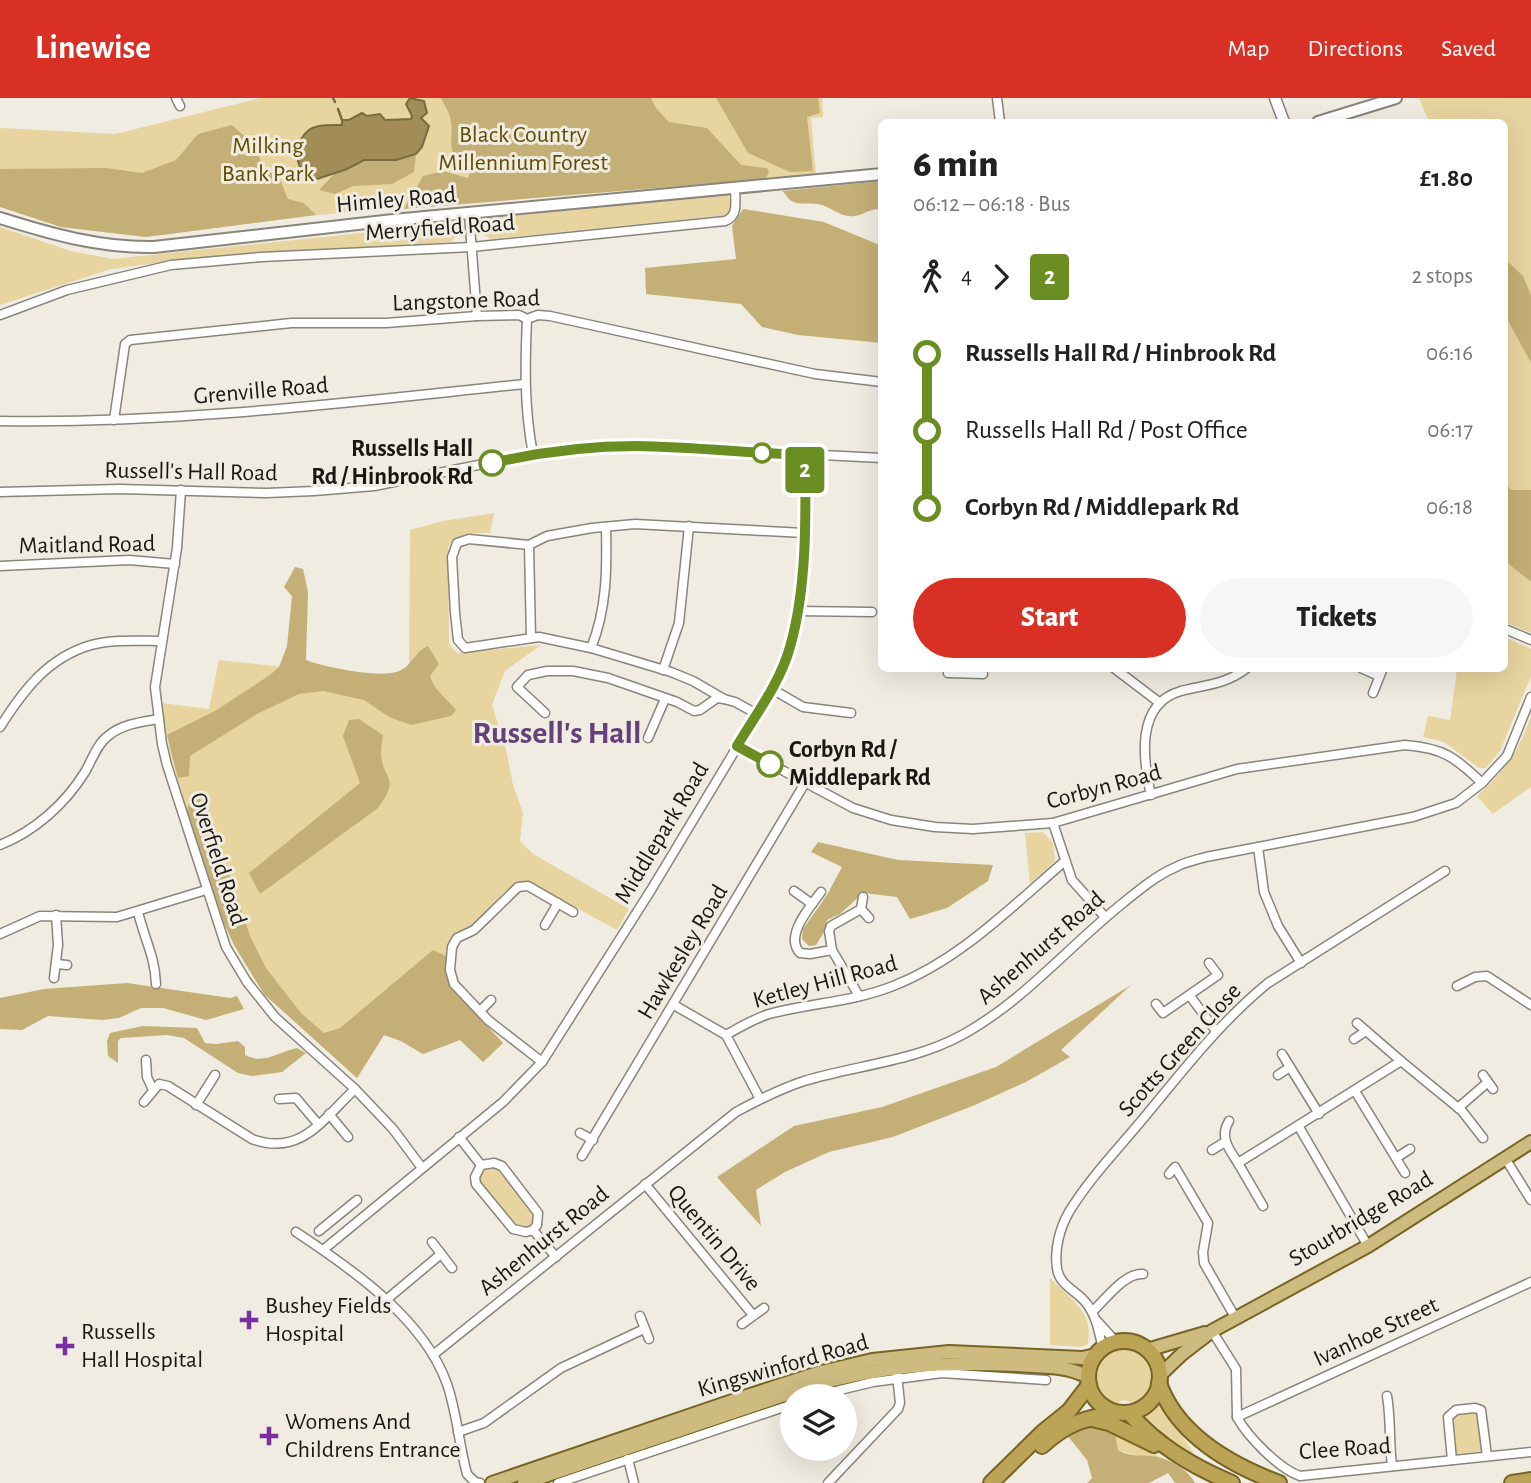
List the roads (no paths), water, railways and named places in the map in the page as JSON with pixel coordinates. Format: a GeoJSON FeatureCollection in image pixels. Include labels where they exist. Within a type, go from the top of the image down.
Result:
{"type":"FeatureCollection","features":[{"type":"Feature","properties":{"kind":"highway"},"geometry":{"type":"LineString","coordinates":[[1180,1458],[1123,1413],[1099,1403],[1089,1381],[1090,1366],[1105,1349],[1133,1343],[1147,1350],[1154,1357],[1169,1408],[1210,1448],[1237,1465],[1279,1483]]}},
{"type":"Feature","properties":{"kind":"highway"},"geometry":{"type":"LineString","coordinates":[[1002,1483],[1053,1436],[1085,1419],[1140,1410],[1156,1394],[1160,1379]]}},
{"type":"Feature","properties":{"kind":"highway"},"geometry":{"type":"LineString","coordinates":[[991,1483],[1043,1432],[1069,1411],[1089,1381]]}},
{"type":"Feature","properties":{"kind":"highway"},"geometry":{"type":"LineString","coordinates":[[1085,1419],[1108,1423],[1233,1483]]}},
{"type":"Feature","properties":{"kind":"highway"},"geometry":{"type":"LineString","coordinates":[[1511,1483],[1531,1480]]}},
{"type":"Feature","properties":{"kind":"main road"},"geometry":{"type":"LineString","coordinates":[[1328,119],[1396,98]]}},
{"type":"Feature","properties":{"kind":"main road","name":"Himley Road"},"geometry":{"type":"LineString","coordinates":[[0,218],[57,236],[94,244],[154,247],[372,222],[878,174]]}},
{"type":"Feature","properties":{"kind":"main road","name":"Stourbridge Road"},"geometry":{"type":"LineString","coordinates":[[1160,1379],[1182,1354],[1212,1331],[1368,1246],[1531,1142]]}},
{"type":"Feature","properties":{"kind":"main road","name":"Stourbridge Road"},"geometry":{"type":"LineString","coordinates":[[1147,1350],[1212,1331]]}},
{"type":"Feature","properties":{"kind":"main road","name":"Kingswinford Road"},"geometry":{"type":"LineString","coordinates":[[492,1483],[821,1372],[872,1360],[949,1352],[1082,1358],[1105,1349]]}},
{"type":"Feature","properties":{"kind":"main road","name":"Kingswinford Road"},"geometry":{"type":"LineString","coordinates":[[524,1483],[846,1376],[897,1373],[930,1363],[1060,1368],[1078,1372],[1089,1381]]}},
{"type":"Feature","properties":{"kind":"street"},"geometry":{"type":"LineString","coordinates":[[997,98],[1000,119]]}},
{"type":"Feature","properties":{"kind":"street"},"geometry":{"type":"LineString","coordinates":[[1275,98],[1283,119]]}},
{"type":"Feature","properties":{"kind":"street","name":"Merryfield Road"},"geometry":{"type":"LineString","coordinates":[[0,315],[67,290],[171,265],[261,257],[472,247],[725,221],[732,219],[735,214],[735,188]]}},
{"type":"Feature","properties":{"kind":"street"},"geometry":{"type":"LineString","coordinates":[[469,214],[477,316]]}},
{"type":"Feature","properties":{"kind":"street","name":"Langstone Road"},"geometry":{"type":"LineString","coordinates":[[114,420],[125,344],[130,340],[291,323],[386,323],[519,315],[527,319],[538,315],[576,320],[816,374],[878,382]]}},
{"type":"Feature","properties":{"kind":"street"},"geometry":{"type":"LineString","coordinates":[[527,319],[526,420],[533,454]]}},
{"type":"Feature","properties":{"kind":"street","name":"Grenville Road"},"geometry":{"type":"LineString","coordinates":[[0,421],[190,418],[525,384]]}},
{"type":"Feature","properties":{"kind":"street","name":"Russell's Hall Road"},"geometry":{"type":"LineString","coordinates":[[0,492],[181,490],[269,493],[374,486],[533,454],[638,446],[878,458]]}},
{"type":"Feature","properties":{"kind":"street","name":"Middlepark Road"},"geometry":{"type":"LineString","coordinates":[[323,1250],[503,1102],[542,1062],[651,890],[772,689],[790,649],[801,585],[805,455]]}},
{"type":"Feature","properties":{"kind":"street","name":"Overfield Road"},"geometry":{"type":"LineString","coordinates":[[181,490],[175,564],[155,687],[167,765],[226,947],[247,982],[275,1017],[355,1089],[393,1129],[422,1168]]}},
{"type":"Feature","properties":{"kind":"street"},"geometry":{"type":"LineString","coordinates":[[724,699],[693,681],[663,670],[591,648],[539,637],[470,648],[461,645],[457,631],[452,557],[457,543],[469,538],[529,545],[547,536],[635,524],[804,533]]}},
{"type":"Feature","properties":{"kind":"street"},"geometry":{"type":"LineString","coordinates":[[663,670],[680,614],[689,526]]}},
{"type":"Feature","properties":{"kind":"street"},"geometry":{"type":"LineString","coordinates":[[591,648],[604,597],[606,527]]}},
{"type":"Feature","properties":{"kind":"street"},"geometry":{"type":"LineString","coordinates":[[529,545],[531,638]]}},
{"type":"Feature","properties":{"kind":"street","name":"Maitland Road"},"geometry":{"type":"LineString","coordinates":[[0,566],[129,560],[175,564]]}},
{"type":"Feature","properties":{"kind":"street"},"geometry":{"type":"LineString","coordinates":[[797,611],[872,612]]}},
{"type":"Feature","properties":{"kind":"street"},"geometry":{"type":"LineString","coordinates":[[1508,630],[1531,640]]}},
{"type":"Feature","properties":{"kind":"street"},"geometry":{"type":"LineString","coordinates":[[0,727],[30,683],[66,654],[93,644],[162,641]]}},
{"type":"Feature","properties":{"kind":"street"},"geometry":{"type":"LineString","coordinates":[[545,713],[517,687],[528,675],[547,671],[573,671],[608,678],[694,710],[700,710],[717,698],[736,702],[757,714]]}},
{"type":"Feature","properties":{"kind":"street"},"geometry":{"type":"LineString","coordinates":[[948,673],[956,672]]}},
{"type":"Feature","properties":{"kind":"street"},"geometry":{"type":"LineString","coordinates":[[971,672],[983,674]]}},
{"type":"Feature","properties":{"kind":"street"},"geometry":{"type":"LineString","coordinates":[[1119,672],[1160,703]]}},
{"type":"Feature","properties":{"kind":"street"},"geometry":{"type":"LineString","coordinates":[[1151,795],[1145,767],[1145,735],[1154,709],[1170,695],[1235,678],[1242,672]]}},
{"type":"Feature","properties":{"kind":"street"},"geometry":{"type":"LineString","coordinates":[[1373,693],[1381,672]]}},
{"type":"Feature","properties":{"kind":"street"},"geometry":{"type":"LineString","coordinates":[[772,689],[803,707],[851,713]]}},
{"type":"Feature","properties":{"kind":"street","name":"Ashenhurst Road"},"geometry":{"type":"LineString","coordinates":[[433,1355],[736,1112],[804,1081],[889,1062],[923,1052],[960,1036],[993,1017],[1105,917],[1136,892],[1176,867],[1206,857],[1437,811],[1456,803],[1482,783],[1507,756],[1531,697]]}},
{"type":"Feature","properties":{"kind":"street"},"geometry":{"type":"LineString","coordinates":[[648,738],[665,699]]}},
{"type":"Feature","properties":{"kind":"street"},"geometry":{"type":"LineString","coordinates":[[0,845],[26,832],[60,804],[76,786],[103,740],[110,733],[137,722],[159,719]]}},
{"type":"Feature","properties":{"kind":"street","name":"Corbyn Road"},"geometry":{"type":"LineString","coordinates":[[737,746],[853,807],[891,820],[935,827],[973,829],[1052,822],[1246,767],[1405,744],[1449,754],[1482,783]]}},
{"type":"Feature","properties":{"kind":"street","name":"Hawkesley Road"},"geometry":{"type":"LineString","coordinates":[[582,1156],[805,783]]}},
{"type":"Feature","properties":{"kind":"street"},"geometry":{"type":"LineString","coordinates":[[1052,822],[1072,880],[1105,917]]}},
{"type":"Feature","properties":{"kind":"street"},"geometry":{"type":"LineString","coordinates":[[1258,847],[1264,892],[1279,926],[1301,963]]}},
{"type":"Feature","properties":{"kind":"street","name":"Ketley Hill Road"},"geometry":{"type":"LineString","coordinates":[[726,1035],[770,1014],[859,996],[891,987],[927,972],[954,954],[1065,861]]}},
{"type":"Feature","properties":{"kind":"street","name":"Scotts Green Close"},"geometry":{"type":"LineString","coordinates":[[1105,1349],[1094,1315],[1086,1301],[1058,1276],[1057,1246],[1062,1225],[1093,1178],[1216,1031],[1268,983],[1445,870]]}},
{"type":"Feature","properties":{"kind":"street"},"geometry":{"type":"LineString","coordinates":[[542,1062],[522,1049],[454,984],[450,970],[452,947],[457,938],[474,930],[518,887],[528,886],[573,912]]}},
{"type":"Feature","properties":{"kind":"street"},"geometry":{"type":"LineString","coordinates":[[0,934],[40,916],[104,918],[138,912],[206,890]]}},
{"type":"Feature","properties":{"kind":"street"},"geometry":{"type":"LineString","coordinates":[[794,891],[813,904]]}},
{"type":"Feature","properties":{"kind":"street"},"geometry":{"type":"LineString","coordinates":[[821,892],[794,937],[796,949],[800,953],[810,954],[832,950]]}},
{"type":"Feature","properties":{"kind":"street"},"geometry":{"type":"LineString","coordinates":[[861,909],[863,897]]}},
{"type":"Feature","properties":{"kind":"street"},"geometry":{"type":"LineString","coordinates":[[545,925],[558,903]]}},
{"type":"Feature","properties":{"kind":"street"},"geometry":{"type":"LineString","coordinates":[[859,996],[832,950],[829,930],[831,926],[861,909]]}},
{"type":"Feature","properties":{"kind":"street"},"geometry":{"type":"LineString","coordinates":[[861,909],[869,918]]}},
{"type":"Feature","properties":{"kind":"street"},"geometry":{"type":"LineString","coordinates":[[138,912],[155,964],[156,984]]}},
{"type":"Feature","properties":{"kind":"street"},"geometry":{"type":"LineString","coordinates":[[54,978],[58,945],[56,915]]}},
{"type":"Feature","properties":{"kind":"street"},"geometry":{"type":"LineString","coordinates":[[1156,1004],[1163,1013],[1218,975],[1209,963]]}},
{"type":"Feature","properties":{"kind":"street"},"geometry":{"type":"LineString","coordinates":[[57,964],[67,965]]}},
{"type":"Feature","properties":{"kind":"street"},"geometry":{"type":"LineString","coordinates":[[1457,986],[1475,977],[1487,976],[1531,1005]]}},
{"type":"Feature","properties":{"kind":"street"},"geometry":{"type":"LineString","coordinates":[[1190,996],[1216,1031]]}},
{"type":"Feature","properties":{"kind":"street"},"geometry":{"type":"LineString","coordinates":[[480,1011],[491,1000]]}},
{"type":"Feature","properties":{"kind":"street"},"geometry":{"type":"LineString","coordinates":[[674,1005],[726,1035],[760,1099]]}},
{"type":"Feature","properties":{"kind":"street"},"geometry":{"type":"LineString","coordinates":[[1357,1023],[1458,1108],[1472,1131],[1483,1138]]}},
{"type":"Feature","properties":{"kind":"street"},"geometry":{"type":"LineString","coordinates":[[1354,1039],[1366,1031]]}},
{"type":"Feature","properties":{"kind":"street"},"geometry":{"type":"LineString","coordinates":[[1282,1054],[1319,1114]]}},
{"type":"Feature","properties":{"kind":"street"},"geometry":{"type":"LineString","coordinates":[[146,1060],[147,1077],[153,1090]]}},
{"type":"Feature","properties":{"kind":"street"},"geometry":{"type":"LineString","coordinates":[[1238,1163],[1401,1061]]}},
{"type":"Feature","properties":{"kind":"street"},"geometry":{"type":"LineString","coordinates":[[1278,1075],[1290,1067]]}},
{"type":"Feature","properties":{"kind":"street"},"geometry":{"type":"LineString","coordinates":[[197,1105],[215,1075]]}},
{"type":"Feature","properties":{"kind":"street"},"geometry":{"type":"LineString","coordinates":[[1458,1108],[1488,1082]]}},
{"type":"Feature","properties":{"kind":"street"},"geometry":{"type":"LineString","coordinates":[[144,1102],[159,1084],[168,1086],[251,1139],[283,1145],[295,1142],[355,1089]]}},
{"type":"Feature","properties":{"kind":"street"},"geometry":{"type":"LineString","coordinates":[[1354,1091],[1405,1173]]}},
{"type":"Feature","properties":{"kind":"street"},"geometry":{"type":"LineString","coordinates":[[279,1099],[296,1098],[318,1124]]}},
{"type":"Feature","properties":{"kind":"street"},"geometry":{"type":"LineString","coordinates":[[329,1114],[348,1137]]}},
{"type":"Feature","properties":{"kind":"street"},"geometry":{"type":"LineString","coordinates":[[1229,1121],[1224,1129],[1226,1142],[1264,1206]]}},
{"type":"Feature","properties":{"kind":"street"},"geometry":{"type":"LineString","coordinates":[[1299,1127],[1368,1246]]}},
{"type":"Feature","properties":{"kind":"street"},"geometry":{"type":"LineString","coordinates":[[580,1133],[593,1140]]}},
{"type":"Feature","properties":{"kind":"street"},"geometry":{"type":"LineString","coordinates":[[459,1137],[481,1165]]}},
{"type":"Feature","properties":{"kind":"street"},"geometry":{"type":"LineString","coordinates":[[1212,1150],[1226,1142]]}},
{"type":"Feature","properties":{"kind":"street"},"geometry":{"type":"LineString","coordinates":[[1396,1158],[1410,1149]]}},
{"type":"Feature","properties":{"kind":"street"},"geometry":{"type":"LineString","coordinates":[[1505,1158],[1531,1200]]}},
{"type":"Feature","properties":{"kind":"street"},"geometry":{"type":"LineString","coordinates":[[494,1163],[502,1166],[538,1213],[537,1225],[533,1230],[526,1233],[513,1229],[476,1184],[475,1177],[481,1165],[494,1163]]}},
{"type":"Feature","properties":{"kind":"street"},"geometry":{"type":"LineString","coordinates":[[1169,1174],[1175,1167],[1208,1223],[1204,1262],[1235,1317]]}},
{"type":"Feature","properties":{"kind":"street","name":"Quentin Drive"},"geometry":{"type":"LineString","coordinates":[[645,1184],[753,1315]]}},
{"type":"Feature","properties":{"kind":"street"},"geometry":{"type":"LineString","coordinates":[[319,1230],[357,1200]]}},
{"type":"Feature","properties":{"kind":"street"},"geometry":{"type":"LineString","coordinates":[[346,1209],[358,1220]]}},
{"type":"Feature","properties":{"kind":"street"},"geometry":{"type":"LineString","coordinates":[[533,1230],[556,1257]]}},
{"type":"Feature","properties":{"kind":"street"},"geometry":{"type":"LineString","coordinates":[[296,1232],[386,1300],[415,1329],[433,1355],[449,1390],[464,1464],[465,1483]]}},
{"type":"Feature","properties":{"kind":"street"},"geometry":{"type":"LineString","coordinates":[[432,1242],[452,1268]]}},
{"type":"Feature","properties":{"kind":"street"},"geometry":{"type":"LineString","coordinates":[[386,1300],[441,1254]]}},
{"type":"Feature","properties":{"kind":"street"},"geometry":{"type":"LineString","coordinates":[[1094,1315],[1125,1281],[1133,1275],[1143,1274]]}},
{"type":"Feature","properties":{"kind":"street","name":"Ivanhoe Street"},"geometry":{"type":"LineString","coordinates":[[1237,1416],[1531,1282]]}},
{"type":"Feature","properties":{"kind":"street","name":"Quentin Drive"},"geometry":{"type":"LineString","coordinates":[[742,1324],[764,1308]]}},
{"type":"Feature","properties":{"kind":"street","name":"Scotts Green Close"},"geometry":{"type":"LineString","coordinates":[[1094,1315],[1105,1349]]}},
{"type":"Feature","properties":{"kind":"street"},"geometry":{"type":"LineString","coordinates":[[640,1316],[649,1339]]}},
{"type":"Feature","properties":{"kind":"street"},"geometry":{"type":"LineString","coordinates":[[458,1432],[484,1423],[561,1368],[644,1329]]}},
{"type":"Feature","properties":{"kind":"street"},"geometry":{"type":"LineString","coordinates":[[1212,1331],[1236,1368],[1237,1416]]}},
{"type":"Feature","properties":{"kind":"street","name":"Kingswinford Road"},"geometry":{"type":"LineString","coordinates":[[968,1374],[1001,1365]]}},
{"type":"Feature","properties":{"kind":"street"},"geometry":{"type":"LineString","coordinates":[[828,1483],[898,1409],[900,1403],[897,1373]]}},
{"type":"Feature","properties":{"kind":"street","name":"Kingswinford Road"},"geometry":{"type":"LineString","coordinates":[[856,1384],[897,1373],[968,1374],[1046,1380]]}},
{"type":"Feature","properties":{"kind":"street"},"geometry":{"type":"LineString","coordinates":[[1387,1396],[1391,1418],[1392,1466]]}},
{"type":"Feature","properties":{"kind":"street","name":"Kingswinford Road"},"geometry":{"type":"LineString","coordinates":[[558,1483],[780,1408]]}},
{"type":"Feature","properties":{"kind":"street"},"geometry":{"type":"LineString","coordinates":[[1452,1460],[1448,1417],[1456,1410],[1481,1410],[1487,1456]]}},
{"type":"Feature","properties":{"kind":"street","name":"Clee Road"},"geometry":{"type":"LineString","coordinates":[[1237,1416],[1276,1461],[1290,1473],[1300,1476],[1531,1452]]}},
{"type":"Feature","properties":{"kind":"street"},"geometry":{"type":"LineString","coordinates":[[628,1459],[634,1483]]}},
{"type":"Feature","properties":{"kind":"street"},"geometry":{"type":"LineString","coordinates":[[464,1464],[471,1479],[480,1483]]}},
{"type":"Feature","properties":{"kind":"street"},"geometry":{"type":"LineString","coordinates":[[486,1483],[492,1483]]}},
{"type":"Feature","properties":{"kind":"waterway"},"geometry":{"type":"LineString","coordinates":[[333,98],[335,102]]}},
{"type":"Feature","properties":{"kind":"waterway"},"geometry":{"type":"LineString","coordinates":[[338,109],[342,120]]}},
{"type":"Feature","properties":{"kind":"place","name":"Russells Hall Rd / Hinbrook Rd"},"geometry":{"type":"Point","coordinates":[492,463]}},
{"type":"Feature","properties":{"kind":"place","name":"Corbyn Rd / Middlepark Rd"},"geometry":{"type":"Point","coordinates":[770,764]}},
{"type":"Feature","properties":{"kind":"place","name":"Bushey Fields Hospital"},"geometry":{"type":"Point","coordinates":[249,1320]}},
{"type":"Feature","properties":{"kind":"place","name":"Russells Hall Hospital"},"geometry":{"type":"Point","coordinates":[65,1346]}},
{"type":"Feature","properties":{"kind":"place","name":"Womens And Childrens Entrance"},"geometry":{"type":"Point","coordinates":[269,1436]}},
{"type":"Feature","properties":{"kind":"district","name":"Russell's Hall"},"geometry":{"type":"Point","coordinates":[557,733]}},
{"type":"Feature","properties":{"kind":"park label","name":"Black Country Millennium Forest"},"geometry":{"type":"Point","coordinates":[523,149]}},
{"type":"Feature","properties":{"kind":"park label","name":"Milking Bank Park"},"geometry":{"type":"Point","coordinates":[268,160]}}]}
